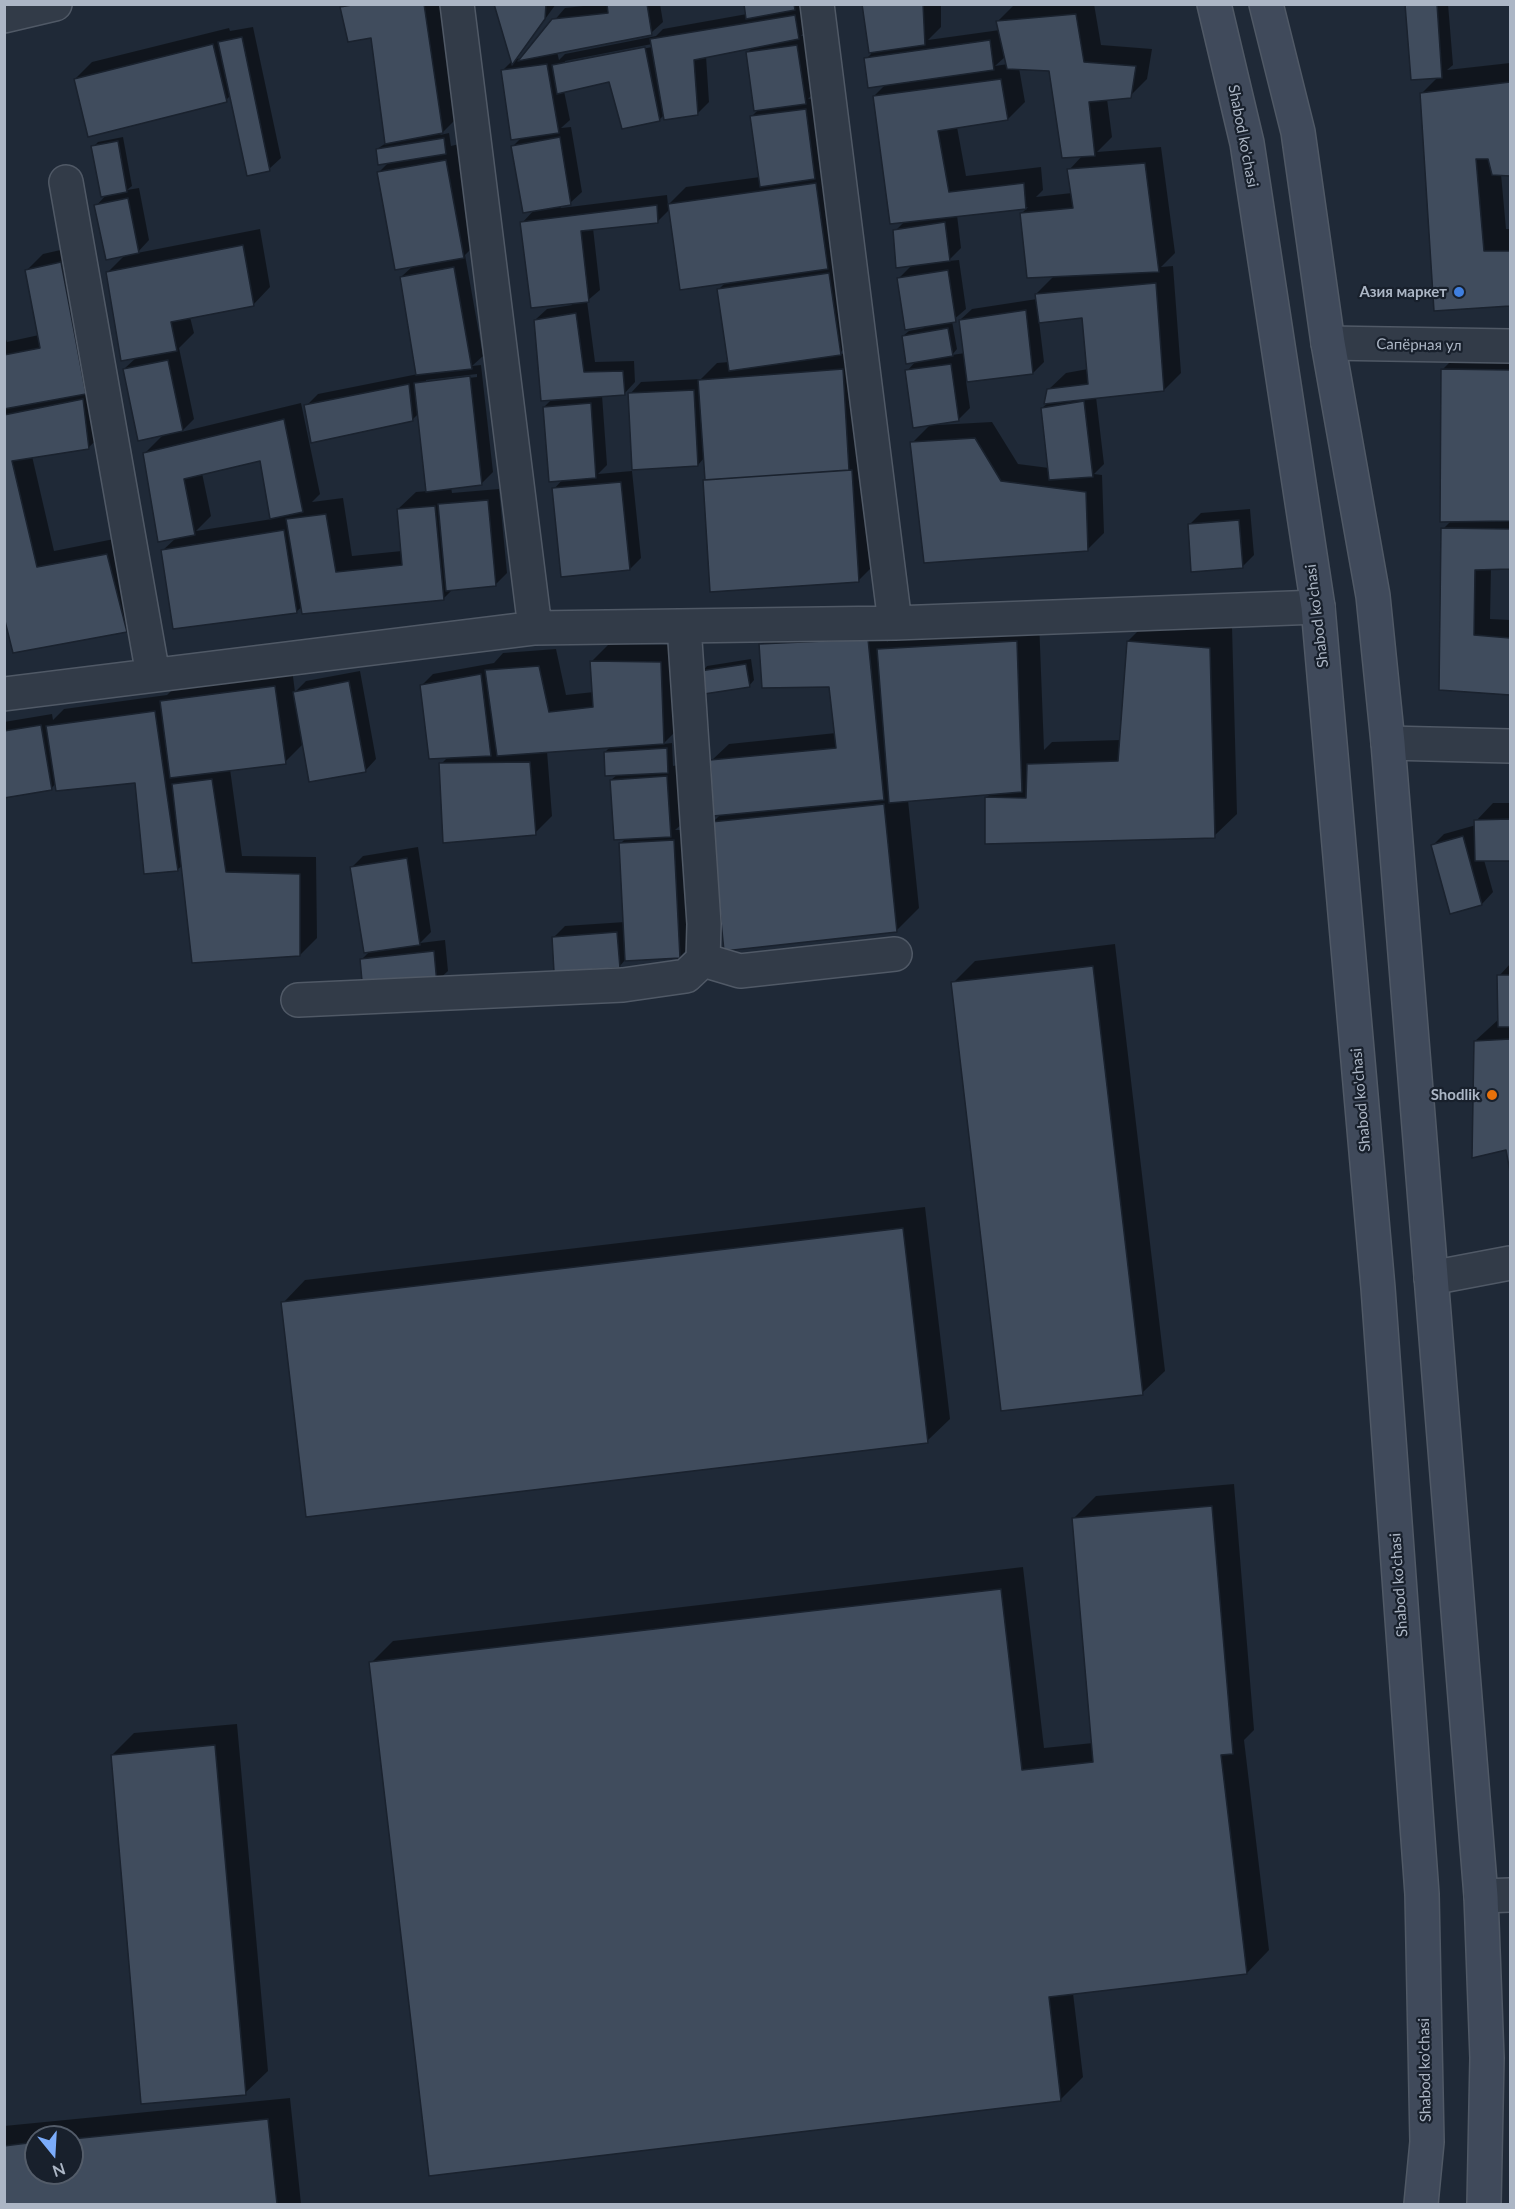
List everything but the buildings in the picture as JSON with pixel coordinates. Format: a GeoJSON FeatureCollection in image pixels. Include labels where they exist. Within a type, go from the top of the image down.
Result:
{"type":"FeatureCollection","features":[{"type":"Feature","properties":{"kind":"main road","name":"Shabod ko'chasi"},"geometry":{"type":"LineString","coordinates":[[1214,4],[1247,143],[1318,607],[1378,1288],[1422,1894],[1427,2142],[1421,2205]]}},
{"type":"Feature","properties":{"kind":"main road"},"geometry":{"type":"LineString","coordinates":[[1266,4],[1298,132],[1328,343],[1373,596],[1388,743],[1431,1278],[1496,1896],[1487,2058],[1484,2205]]}},
{"type":"Feature","properties":{"kind":"main road"},"geometry":{"type":"LineString","coordinates":[[1403,2205],[1427,2142]]}},
{"type":"Feature","properties":{"kind":"street"},"geometry":{"type":"LineString","coordinates":[[4,16],[55,4]]}},
{"type":"Feature","properties":{"kind":"street"},"geometry":{"type":"LineString","coordinates":[[458,4],[535,628]]}},
{"type":"Feature","properties":{"kind":"street"},"geometry":{"type":"LineString","coordinates":[[818,4],[895,623]]}},
{"type":"Feature","properties":{"kind":"street"},"geometry":{"type":"LineString","coordinates":[[66,182],[153,675]]}},
{"type":"Feature","properties":{"kind":"street","name":"Сапёрная ул"},"geometry":{"type":"LineString","coordinates":[[1328,343],[1510,346]]}},
{"type":"Feature","properties":{"kind":"street"},"geometry":{"type":"LineString","coordinates":[[4,694],[535,628],[895,623],[1318,607]]}},
{"type":"Feature","properties":{"kind":"street"},"geometry":{"type":"LineString","coordinates":[[298,999],[623,985],[686,976],[703,960],[704,924],[684,626]]}},
{"type":"Feature","properties":{"kind":"street"},"geometry":{"type":"LineString","coordinates":[[1388,743],[1510,746]]}},
{"type":"Feature","properties":{"kind":"street"},"geometry":{"type":"LineString","coordinates":[[703,960],[740,972],[895,954]]}},
{"type":"Feature","properties":{"kind":"street"},"geometry":{"type":"LineString","coordinates":[[1431,1278],[1510,1263]]}},
{"type":"Feature","properties":{"kind":"place","name":"Азия маркет"},"geometry":{"type":"Point","coordinates":[1459,292]}},
{"type":"Feature","properties":{"kind":"place","name":"Shodlik"},"geometry":{"type":"Point","coordinates":[1492,1095]}}]}
